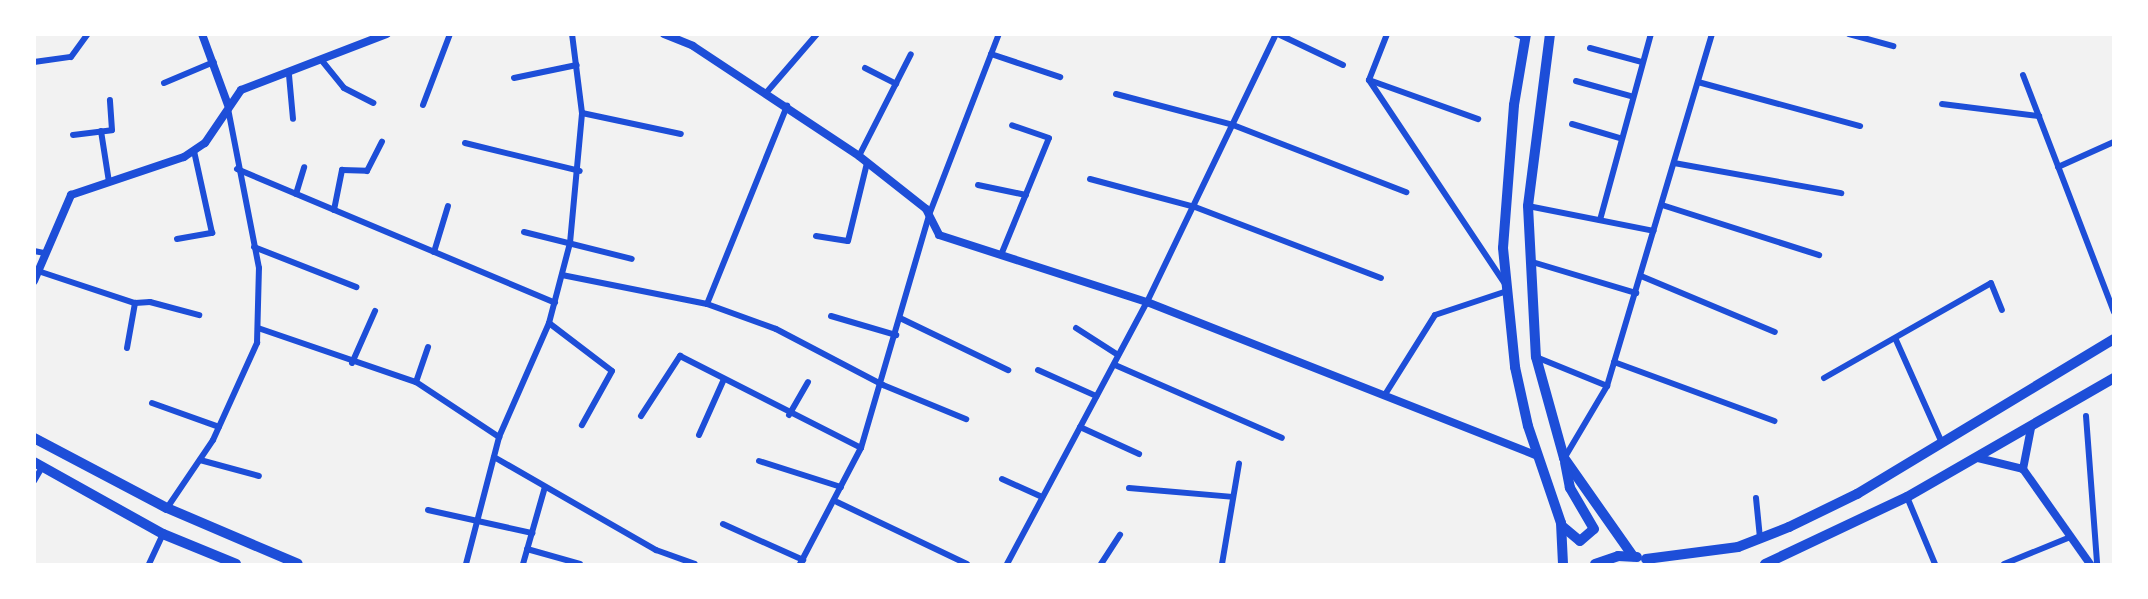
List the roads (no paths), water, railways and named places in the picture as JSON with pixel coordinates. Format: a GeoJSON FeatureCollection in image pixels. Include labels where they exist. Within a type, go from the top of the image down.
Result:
{"type":"FeatureCollection","features":[{"type":"Feature","properties":{"kind":"main road"},"geometry":{"type":"LineString","coordinates":[[1550,34],[1528,207],[1528,261],[1536,357],[1570,488],[1594,529],[1580,542],[1561,523]]}},
{"type":"Feature","properties":{"kind":"main road"},"geometry":{"type":"LineString","coordinates":[[1522,36],[1506,185],[1507,289],[1515,367],[1538,456],[1561,523],[1563,564]]}},
{"type":"Feature","properties":{"kind":"main road"},"geometry":{"type":"LineString","coordinates":[[1595,564],[1633,556],[1650,562],[1705,554],[1760,538],[1857,494],[2114,339]]}},
{"type":"Feature","properties":{"kind":"main road"},"geometry":{"type":"LineString","coordinates":[[1765,564],[1907,498],[2114,378]]}},
{"type":"Feature","properties":{"kind":"main road"},"geometry":{"type":"LineString","coordinates":[[34,438],[167,508],[298,564]]}},
{"type":"Feature","properties":{"kind":"main road"},"geometry":{"type":"LineString","coordinates":[[1564,458],[1633,556]]}},
{"type":"Feature","properties":{"kind":"main road"},"geometry":{"type":"LineString","coordinates":[[38,465],[164,534],[236,564]]}},
{"type":"Feature","properties":{"kind":"main road"},"geometry":{"type":"LineString","coordinates":[[1693,564],[1705,554]]}},
{"type":"Feature","properties":{"kind":"main road"},"geometry":{"type":"LineString","coordinates":[[1752,564],[1776,559]]}},
{"type":"Feature","properties":{"kind":"street"},"geometry":{"type":"LineString","coordinates":[[34,62],[71,57],[88,34]]}},
{"type":"Feature","properties":{"kind":"street"},"geometry":{"type":"LineString","coordinates":[[167,508],[200,460],[219,427],[257,343],[255,247],[237,169],[228,105],[202,34]]}},
{"type":"Feature","properties":{"kind":"street"},"geometry":{"type":"LineString","coordinates":[[34,280],[38,271],[39,252],[63,203],[79,189],[109,182],[194,151],[213,134],[228,105],[247,87],[289,75],[323,62],[374,37],[387,34]]}},
{"type":"Feature","properties":{"kind":"street"},"geometry":{"type":"LineString","coordinates":[[423,105],[450,34]]}},
{"type":"Feature","properties":{"kind":"street"},"geometry":{"type":"LineString","coordinates":[[466,564],[499,437],[549,322],[570,243],[580,171],[582,113],[578,65],[572,34]]}},
{"type":"Feature","properties":{"kind":"street"},"geometry":{"type":"LineString","coordinates":[[664,34],[693,46],[787,105],[859,156],[929,215],[939,235],[1147,302],[1386,393],[1538,456]]}},
{"type":"Feature","properties":{"kind":"street"},"geometry":{"type":"LineString","coordinates":[[766,93],[817,34]]}},
{"type":"Feature","properties":{"kind":"street"},"geometry":{"type":"LineString","coordinates":[[723,524],[802,562],[837,502],[841,487],[861,448],[883,385],[929,215],[999,34]]}},
{"type":"Feature","properties":{"kind":"street"},"geometry":{"type":"LineString","coordinates":[[1007,564],[1147,302],[1277,34],[1343,65]]}},
{"type":"Feature","properties":{"kind":"street"},"geometry":{"type":"LineString","coordinates":[[1369,80],[1387,34]]}},
{"type":"Feature","properties":{"kind":"street"},"geometry":{"type":"LineString","coordinates":[[1600,220],[1631,96],[1651,34]]}},
{"type":"Feature","properties":{"kind":"street"},"geometry":{"type":"LineString","coordinates":[[1564,458],[1606,386],[1636,293],[1712,34]]}},
{"type":"Feature","properties":{"kind":"street"},"geometry":{"type":"LineString","coordinates":[[1849,34],[1893,46]]}},
{"type":"Feature","properties":{"kind":"street"},"geometry":{"type":"LineString","coordinates":[[1590,48],[1642,62]]}},
{"type":"Feature","properties":{"kind":"street"},"geometry":{"type":"LineString","coordinates":[[859,156],[911,54]]}},
{"type":"Feature","properties":{"kind":"street"},"geometry":{"type":"LineString","coordinates":[[991,54],[1060,77]]}},
{"type":"Feature","properties":{"kind":"street"},"geometry":{"type":"LineString","coordinates":[[164,83],[214,62]]}},
{"type":"Feature","properties":{"kind":"street"},"geometry":{"type":"LineString","coordinates":[[323,62],[344,88],[373,103]]}},
{"type":"Feature","properties":{"kind":"street"},"geometry":{"type":"LineString","coordinates":[[514,78],[578,65]]}},
{"type":"Feature","properties":{"kind":"street"},"geometry":{"type":"LineString","coordinates":[[865,68],[896,84]]}},
{"type":"Feature","properties":{"kind":"street"},"geometry":{"type":"LineString","coordinates":[[289,75],[293,119]]}},
{"type":"Feature","properties":{"kind":"street"},"geometry":{"type":"LineString","coordinates":[[2023,75],[2114,312]]}},
{"type":"Feature","properties":{"kind":"street"},"geometry":{"type":"LineString","coordinates":[[1369,80],[1478,119]]}},
{"type":"Feature","properties":{"kind":"street"},"geometry":{"type":"LineString","coordinates":[[1369,80],[1507,289],[1435,315],[1386,393]]}},
{"type":"Feature","properties":{"kind":"street"},"geometry":{"type":"LineString","coordinates":[[1576,81],[1631,96]]}},
{"type":"Feature","properties":{"kind":"street"},"geometry":{"type":"LineString","coordinates":[[1698,82],[1860,126]]}},
{"type":"Feature","properties":{"kind":"street"},"geometry":{"type":"LineString","coordinates":[[1116,94],[1233,125],[1406,192]]}},
{"type":"Feature","properties":{"kind":"street"},"geometry":{"type":"LineString","coordinates":[[74,135],[112,130],[110,100]]}},
{"type":"Feature","properties":{"kind":"street"},"geometry":{"type":"LineString","coordinates":[[1942,104],[2039,116]]}},
{"type":"Feature","properties":{"kind":"street"},"geometry":{"type":"LineString","coordinates":[[707,304],[787,105]]}},
{"type":"Feature","properties":{"kind":"street"},"geometry":{"type":"LineString","coordinates":[[582,113],[681,134]]}},
{"type":"Feature","properties":{"kind":"street"},"geometry":{"type":"LineString","coordinates":[[1572,124],[1620,138]]}},
{"type":"Feature","properties":{"kind":"street"},"geometry":{"type":"LineString","coordinates":[[1001,255],[1048,138],[1012,126]]}},
{"type":"Feature","properties":{"kind":"street"},"geometry":{"type":"LineString","coordinates":[[100,131],[109,182]]}},
{"type":"Feature","properties":{"kind":"street"},"geometry":{"type":"LineString","coordinates":[[334,210],[342,170],[367,171],[382,142]]}},
{"type":"Feature","properties":{"kind":"street"},"geometry":{"type":"LineString","coordinates":[[2058,167],[2114,142]]}},
{"type":"Feature","properties":{"kind":"street"},"geometry":{"type":"LineString","coordinates":[[465,143],[580,171]]}},
{"type":"Feature","properties":{"kind":"street"},"geometry":{"type":"LineString","coordinates":[[177,239],[212,233],[194,151]]}},
{"type":"Feature","properties":{"kind":"street"},"geometry":{"type":"LineString","coordinates":[[816,236],[848,241],[867,163]]}},
{"type":"Feature","properties":{"kind":"street"},"geometry":{"type":"LineString","coordinates":[[1674,163],[1841,193]]}},
{"type":"Feature","properties":{"kind":"street"},"geometry":{"type":"LineString","coordinates":[[296,194],[304,167]]}},
{"type":"Feature","properties":{"kind":"street"},"geometry":{"type":"LineString","coordinates":[[237,169],[555,303]]}},
{"type":"Feature","properties":{"kind":"street"},"geometry":{"type":"LineString","coordinates":[[1090,179],[1195,207],[1381,278]]}},
{"type":"Feature","properties":{"kind":"street"},"geometry":{"type":"LineString","coordinates":[[978,185],[1026,195]]}},
{"type":"Feature","properties":{"kind":"street"},"geometry":{"type":"LineString","coordinates":[[1662,205],[1819,255]]}},
{"type":"Feature","properties":{"kind":"street"},"geometry":{"type":"LineString","coordinates":[[434,252],[448,206]]}},
{"type":"Feature","properties":{"kind":"street"},"geometry":{"type":"LineString","coordinates":[[1528,207],[1654,231]]}},
{"type":"Feature","properties":{"kind":"street"},"geometry":{"type":"LineString","coordinates":[[524,232],[632,259]]}},
{"type":"Feature","properties":{"kind":"street"},"geometry":{"type":"LineString","coordinates":[[255,247],[356,287]]}},
{"type":"Feature","properties":{"kind":"street"},"geometry":{"type":"LineString","coordinates":[[1528,261],[1636,293]]}},
{"type":"Feature","properties":{"kind":"street"},"geometry":{"type":"LineString","coordinates":[[38,271],[135,303],[150,302],[199,315]]}},
{"type":"Feature","properties":{"kind":"street"},"geometry":{"type":"LineString","coordinates":[[562,275],[707,304],[776,328],[883,385],[966,419]]}},
{"type":"Feature","properties":{"kind":"street"},"geometry":{"type":"LineString","coordinates":[[1641,276],[1775,332]]}},
{"type":"Feature","properties":{"kind":"street"},"geometry":{"type":"LineString","coordinates":[[1824,378],[1896,340],[1991,284],[2002,310]]}},
{"type":"Feature","properties":{"kind":"street"},"geometry":{"type":"LineString","coordinates":[[127,348],[135,303]]}},
{"type":"Feature","properties":{"kind":"street"},"geometry":{"type":"LineString","coordinates":[[352,363],[375,311]]}},
{"type":"Feature","properties":{"kind":"street"},"geometry":{"type":"LineString","coordinates":[[831,316],[896,335]]}},
{"type":"Feature","properties":{"kind":"street"},"geometry":{"type":"LineString","coordinates":[[902,319],[1008,370]]}},
{"type":"Feature","properties":{"kind":"street"},"geometry":{"type":"LineString","coordinates":[[549,322],[612,371],[582,425]]}},
{"type":"Feature","properties":{"kind":"street"},"geometry":{"type":"LineString","coordinates":[[258,328],[352,363],[416,382],[499,437]]}},
{"type":"Feature","properties":{"kind":"street"},"geometry":{"type":"LineString","coordinates":[[1077,328],[1118,355]]}},
{"type":"Feature","properties":{"kind":"street"},"geometry":{"type":"LineString","coordinates":[[1896,340],[1942,444]]}},
{"type":"Feature","properties":{"kind":"street"},"geometry":{"type":"LineString","coordinates":[[416,382],[428,347]]}},
{"type":"Feature","properties":{"kind":"street"},"geometry":{"type":"LineString","coordinates":[[641,416],[680,356],[789,415],[861,448]]}},
{"type":"Feature","properties":{"kind":"street"},"geometry":{"type":"LineString","coordinates":[[1536,357],[1606,386]]}},
{"type":"Feature","properties":{"kind":"street"},"geometry":{"type":"LineString","coordinates":[[1614,362],[1774,421]]}},
{"type":"Feature","properties":{"kind":"street"},"geometry":{"type":"LineString","coordinates":[[1114,365],[1282,438]]}},
{"type":"Feature","properties":{"kind":"street"},"geometry":{"type":"LineString","coordinates":[[1038,370],[1096,396]]}},
{"type":"Feature","properties":{"kind":"street"},"geometry":{"type":"LineString","coordinates":[[699,435],[724,379]]}},
{"type":"Feature","properties":{"kind":"street"},"geometry":{"type":"LineString","coordinates":[[789,415],[808,382]]}},
{"type":"Feature","properties":{"kind":"street"},"geometry":{"type":"LineString","coordinates":[[152,403],[219,427]]}},
{"type":"Feature","properties":{"kind":"street"},"geometry":{"type":"LineString","coordinates":[[2086,416],[2097,564]]}},
{"type":"Feature","properties":{"kind":"street"},"geometry":{"type":"LineString","coordinates":[[1080,427],[1139,454]]}},
{"type":"Feature","properties":{"kind":"street"},"geometry":{"type":"LineString","coordinates":[[2023,469],[2031,428]]}},
{"type":"Feature","properties":{"kind":"street"},"geometry":{"type":"LineString","coordinates":[[494,457],[656,550],[695,564]]}},
{"type":"Feature","properties":{"kind":"street"},"geometry":{"type":"LineString","coordinates":[[1978,458],[2023,469],[2068,538],[2090,564]]}},
{"type":"Feature","properties":{"kind":"street"},"geometry":{"type":"LineString","coordinates":[[200,460],[259,476]]}},
{"type":"Feature","properties":{"kind":"street"},"geometry":{"type":"LineString","coordinates":[[759,461],[841,487]]}},
{"type":"Feature","properties":{"kind":"street"},"geometry":{"type":"LineString","coordinates":[[1222,564],[1239,463]]}},
{"type":"Feature","properties":{"kind":"street"},"geometry":{"type":"LineString","coordinates":[[34,481],[38,465]]}},
{"type":"Feature","properties":{"kind":"street"},"geometry":{"type":"LineString","coordinates":[[1002,479],[1042,497]]}},
{"type":"Feature","properties":{"kind":"street"},"geometry":{"type":"LineString","coordinates":[[523,564],[545,487]]}},
{"type":"Feature","properties":{"kind":"street"},"geometry":{"type":"LineString","coordinates":[[1129,488],[1233,497]]}},
{"type":"Feature","properties":{"kind":"street"},"geometry":{"type":"LineString","coordinates":[[1756,498],[1760,538]]}},
{"type":"Feature","properties":{"kind":"street"},"geometry":{"type":"LineString","coordinates":[[1907,498],[1935,564]]}},
{"type":"Feature","properties":{"kind":"street"},"geometry":{"type":"LineString","coordinates":[[837,502],[967,564]]}},
{"type":"Feature","properties":{"kind":"street"},"geometry":{"type":"LineString","coordinates":[[428,510],[532,533]]}},
{"type":"Feature","properties":{"kind":"street"},"geometry":{"type":"LineString","coordinates":[[149,564],[164,534]]}},
{"type":"Feature","properties":{"kind":"street"},"geometry":{"type":"LineString","coordinates":[[1101,564],[1120,535]]}},
{"type":"Feature","properties":{"kind":"street"},"geometry":{"type":"LineString","coordinates":[[2004,564],[2068,538]]}},
{"type":"Feature","properties":{"kind":"street"},"geometry":{"type":"LineString","coordinates":[[527,549],[580,564]]}}]}
